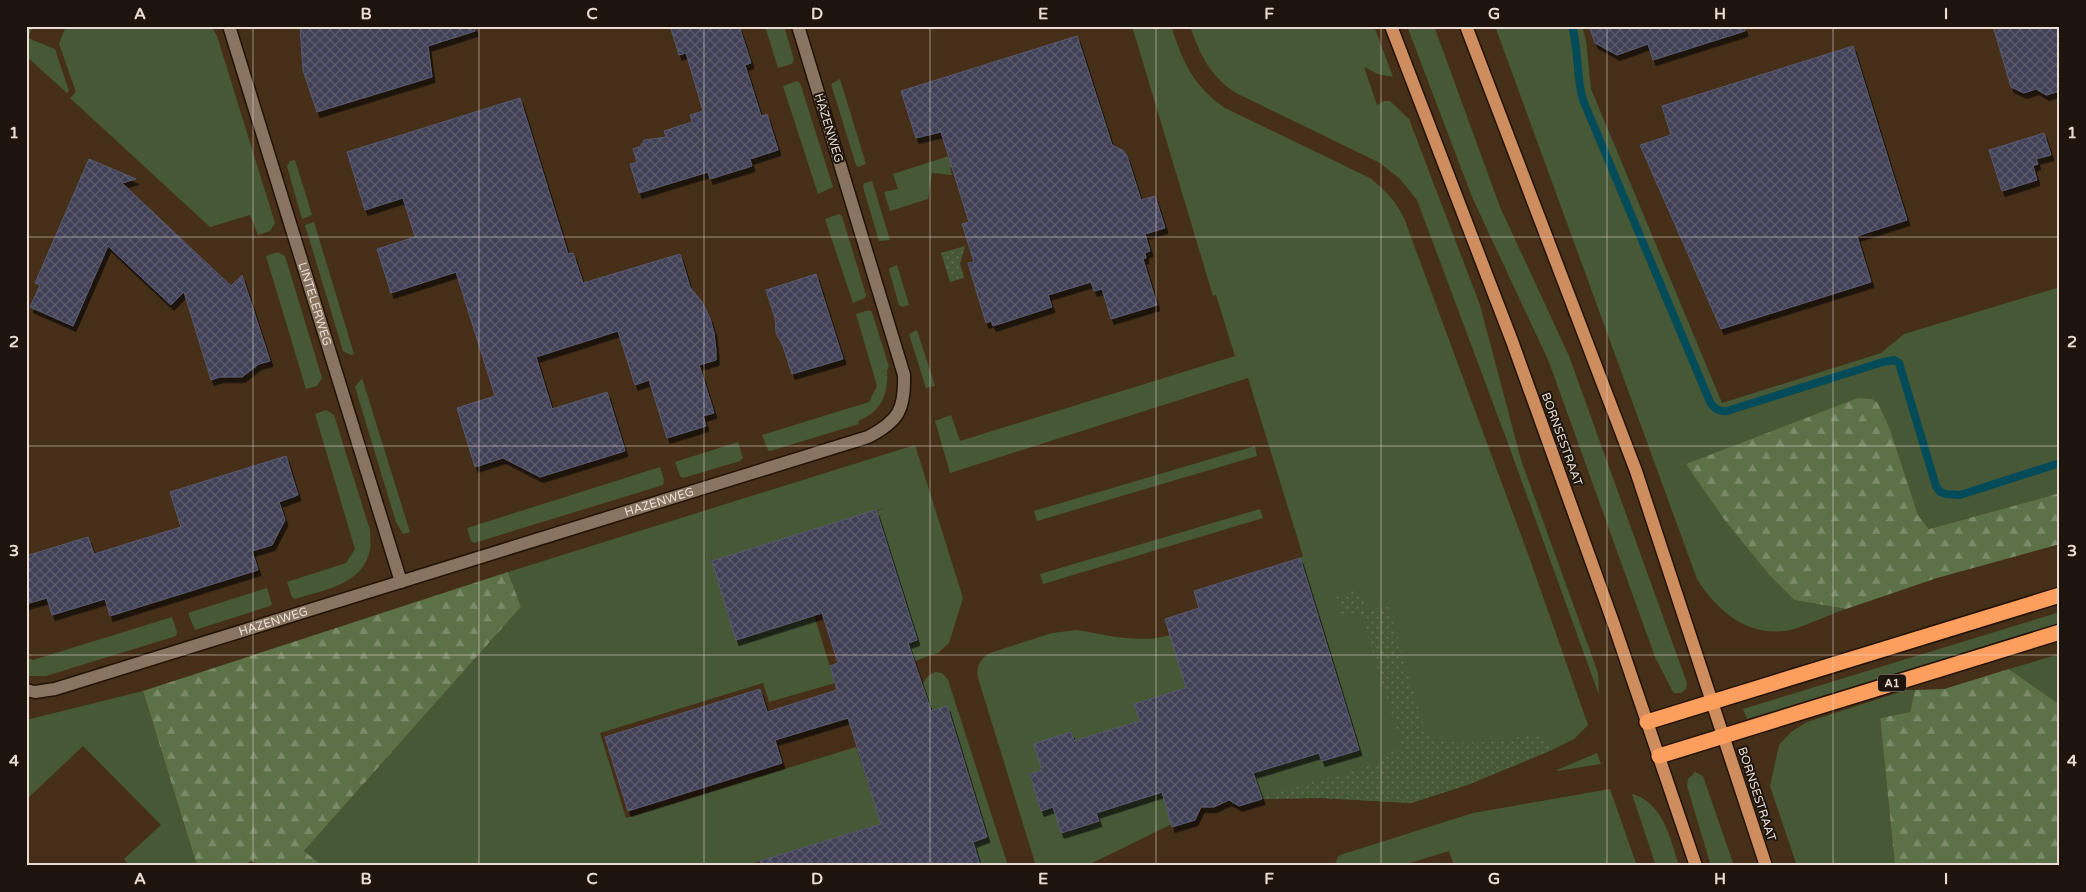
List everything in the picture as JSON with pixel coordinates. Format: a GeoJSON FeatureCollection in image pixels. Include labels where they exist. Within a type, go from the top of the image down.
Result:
{"type":"FeatureCollection","features":[{"type":"Feature","properties":{"kind":"highway"},"geometry":{"type":"LineString","coordinates":[[1648,722],[2060,595]]}},
{"type":"Feature","properties":{"kind":"highway","name":"A1"},"geometry":{"type":"LineString","coordinates":[[1724,736],[2060,632]]}},
{"type":"Feature","properties":{"kind":"highway"},"geometry":{"type":"LineString","coordinates":[[1659,756],[1724,736]]}},
{"type":"Feature","properties":{"kind":"main road","name":"BORNSESTRAAT"},"geometry":{"type":"LineString","coordinates":[[1391,26],[1512,341],[1648,722],[1696,866]]}},
{"type":"Feature","properties":{"kind":"main road","name":"BORNSESTRAAT"},"geometry":{"type":"LineString","coordinates":[[1466,26],[1636,471],[1766,866]]}},
{"type":"Feature","properties":{"kind":"street","name":"LINTELERWEG"},"geometry":{"type":"LineString","coordinates":[[228,26],[400,582]]}},
{"type":"Feature","properties":{"kind":"street","name":"HAZENWEG"},"geometry":{"type":"LineString","coordinates":[[26,690],[35,692],[55,689],[868,437],[886,428],[900,411],[904,393],[904,374],[798,26]]}},
{"type":"Feature","properties":{"kind":"shaded area"},"geometry":{"type":"Polygon","coordinates":[[[26,26],[2060,26],[2060,866],[26,866],[26,26]]]}},
{"type":"Feature","properties":{"kind":"green space"},"geometry":{"type":"Polygon","coordinates":[[[26,26],[32,28],[28,38],[55,49],[69,91],[67,93],[26,56],[26,26]]]}},
{"type":"Feature","properties":{"kind":"green space"},"geometry":{"type":"Polygon","coordinates":[[[66,26],[211,26],[217,36],[275,223],[270,231],[258,235],[250,215],[210,227],[70,98],[76,92],[59,44],[66,26]]]}},
{"type":"Feature","properties":{"kind":"green space"},"geometry":{"type":"Polygon","coordinates":[[[765,26],[784,26],[794,60],[792,64],[778,68],[765,26]]]}},
{"type":"Feature","properties":{"kind":"green space"},"geometry":{"type":"Polygon","coordinates":[[[1132,26],[1171,26],[1190,72],[1214,100],[1225,108],[1370,178],[1394,201],[1404,218],[1528,554],[1588,725],[1574,739],[1470,784],[1411,803],[1321,798],[1261,799],[1253,773],[1319,753],[1322,761],[1359,749],[1300,558],[1303,556],[1248,378],[950,473],[935,421],[951,415],[960,441],[1235,356],[1216,295],[1213,296],[1132,26]]]}},
{"type":"Feature","properties":{"kind":"green space"},"geometry":{"type":"Polygon","coordinates":[[[1190,26],[1374,26],[1393,77],[1378,74],[1364,67],[1377,105],[1384,101],[1390,101],[1409,119],[1480,305],[1521,460],[1598,673],[1599,695],[1417,200],[1400,179],[1380,163],[1229,88],[1214,73],[1202,56],[1190,26]]]}},
{"type":"Feature","properties":{"kind":"green space"},"geometry":{"type":"Polygon","coordinates":[[[1407,26],[1434,26],[1500,207],[1569,356],[1687,683],[1686,689],[1681,693],[1674,693],[1655,657],[1549,362],[1472,197],[1407,26]]]}},
{"type":"Feature","properties":{"kind":"green space"},"geometry":{"type":"Polygon","coordinates":[[[1495,26],[1582,26],[1586,40],[1591,89],[1722,403],[1881,353],[1904,334],[2060,287],[2060,493],[1929,529],[1918,515],[1890,429],[1878,403],[1751,552],[1770,576],[1794,600],[1846,609],[1785,631],[1757,629],[1745,625],[1723,610],[1697,579],[1495,26]]]}},
{"type":"Feature","properties":{"kind":"green space"},"geometry":{"type":"Polygon","coordinates":[[[840,79],[866,164],[858,167],[831,84],[840,79]]]}},
{"type":"Feature","properties":{"kind":"green space"},"geometry":{"type":"Polygon","coordinates":[[[797,81],[800,83],[833,187],[818,194],[783,86],[797,81]]]}},
{"type":"Feature","properties":{"kind":"green space"},"geometry":{"type":"Polygon","coordinates":[[[967,150],[971,161],[950,168],[952,175],[932,173],[928,199],[890,211],[884,192],[898,189],[893,174],[967,150]]]}},
{"type":"Feature","properties":{"kind":"green space"},"geometry":{"type":"Polygon","coordinates":[[[295,160],[312,215],[302,219],[287,166],[290,161],[295,160]]]}},
{"type":"Feature","properties":{"kind":"green space"},"geometry":{"type":"Polygon","coordinates":[[[872,181],[890,240],[879,241],[863,187],[864,183],[872,181]]]}},
{"type":"Feature","properties":{"kind":"green space"},"geometry":{"type":"Polygon","coordinates":[[[839,214],[842,216],[866,295],[865,298],[853,303],[825,219],[839,214]]]}},
{"type":"Feature","properties":{"kind":"green space"},"geometry":{"type":"Polygon","coordinates":[[[314,222],[354,354],[351,355],[343,351],[305,225],[314,222]]]}},
{"type":"Feature","properties":{"kind":"green space"},"geometry":{"type":"Polygon","coordinates":[[[965,246],[960,264],[964,278],[950,282],[941,253],[965,246]]]}},
{"type":"Feature","properties":{"kind":"green space"},"geometry":{"type":"Polygon","coordinates":[[[277,252],[285,256],[322,378],[317,386],[306,389],[266,256],[277,252]]]}},
{"type":"Feature","properties":{"kind":"green space"},"geometry":{"type":"Polygon","coordinates":[[[897,265],[909,305],[902,307],[899,305],[889,270],[897,265]]]}},
{"type":"Feature","properties":{"kind":"green space"},"geometry":{"type":"Polygon","coordinates":[[[869,310],[872,312],[889,367],[887,370],[887,387],[878,407],[873,413],[858,421],[859,424],[770,451],[768,450],[762,435],[869,402],[877,386],[856,314],[869,310]]]}},
{"type":"Feature","properties":{"kind":"green space"},"geometry":{"type":"Polygon","coordinates":[[[917,330],[935,386],[926,388],[909,334],[917,330]]]}},
{"type":"Feature","properties":{"kind":"green space"},"geometry":{"type":"Polygon","coordinates":[[[362,378],[410,532],[403,534],[396,522],[355,387],[362,378]]]}},
{"type":"Feature","properties":{"kind":"green space"},"geometry":{"type":"Polygon","coordinates":[[[1858,398],[1872,399],[1878,403],[1890,429],[1918,515],[1929,529],[2060,493],[2060,544],[1937,578],[1846,609],[1794,600],[1770,576],[1724,519],[1686,464],[1858,398]]]}},
{"type":"Feature","properties":{"kind":"green space"},"geometry":{"type":"Polygon","coordinates":[[[326,410],[334,415],[370,530],[370,550],[366,562],[351,579],[329,589],[295,599],[292,597],[287,582],[346,563],[355,549],[315,414],[326,410]]]}},
{"type":"Feature","properties":{"kind":"green space"},"geometry":{"type":"Polygon","coordinates":[[[738,442],[743,458],[740,461],[683,478],[680,476],[675,462],[738,442]]]}},
{"type":"Feature","properties":{"kind":"green space"},"geometry":{"type":"Polygon","coordinates":[[[915,445],[963,598],[949,643],[938,653],[903,665],[897,646],[923,637],[916,639],[877,511],[884,508],[713,561],[710,553],[739,647],[737,639],[814,615],[835,683],[769,702],[763,683],[600,733],[626,818],[856,747],[881,824],[821,842],[825,859],[804,847],[744,866],[323,866],[304,851],[521,607],[508,572],[915,445]]]}},
{"type":"Feature","properties":{"kind":"green space"},"geometry":{"type":"Polygon","coordinates":[[[1255,446],[1257,456],[1037,521],[1034,511],[1255,446]]]}},
{"type":"Feature","properties":{"kind":"green space"},"geometry":{"type":"Polygon","coordinates":[[[660,467],[664,480],[663,485],[474,543],[471,541],[467,528],[660,467]]]}},
{"type":"Feature","properties":{"kind":"green space"},"geometry":{"type":"Polygon","coordinates":[[[1260,509],[1263,518],[1043,584],[1040,574],[1260,509]]]}},
{"type":"Feature","properties":{"kind":"green space"},"geometry":{"type":"Polygon","coordinates":[[[508,572],[521,607],[304,851],[323,866],[259,866],[253,861],[239,866],[197,866],[143,691],[508,572]]]}},
{"type":"Feature","properties":{"kind":"green space"},"geometry":{"type":"Polygon","coordinates":[[[267,588],[272,604],[270,606],[195,630],[188,613],[267,588]]]}},
{"type":"Feature","properties":{"kind":"green space"},"geometry":{"type":"Polygon","coordinates":[[[1360,589],[1367,611],[1388,605],[1424,726],[1432,735],[1444,741],[1460,742],[1487,742],[1524,736],[1541,736],[1547,738],[1552,750],[1467,785],[1411,803],[1321,798],[1261,799],[1261,797],[1386,761],[1384,754],[1402,747],[1360,612],[1342,615],[1336,596],[1360,589]]]}},
{"type":"Feature","properties":{"kind":"green space"},"geometry":{"type":"Polygon","coordinates":[[[2060,612],[2060,623],[1747,719],[1743,709],[2060,612]]]}},
{"type":"Feature","properties":{"kind":"green space"},"geometry":{"type":"Polygon","coordinates":[[[172,617],[177,632],[176,636],[46,676],[26,676],[26,657],[33,660],[172,617]]]}},
{"type":"Feature","properties":{"kind":"green space"},"geometry":{"type":"Polygon","coordinates":[[[1077,630],[1135,639],[1159,638],[1170,635],[1186,688],[1135,704],[1140,721],[1074,741],[1071,733],[1034,744],[1042,770],[1030,774],[1041,811],[1053,807],[1061,833],[1098,822],[1096,813],[1162,792],[1172,824],[1086,866],[1036,866],[978,678],[979,663],[990,653],[1052,633],[1077,630]]]}},
{"type":"Feature","properties":{"kind":"green space"},"geometry":{"type":"Polygon","coordinates":[[[2060,654],[2060,705],[2009,669],[2060,654]]]}},
{"type":"Feature","properties":{"kind":"green space"},"geometry":{"type":"Polygon","coordinates":[[[2009,669],[2060,705],[2060,866],[1895,866],[1880,718],[1910,712],[1915,690],[1944,689],[2009,669]]]}},
{"type":"Feature","properties":{"kind":"green space"},"geometry":{"type":"Polygon","coordinates":[[[935,672],[942,673],[948,680],[1008,866],[980,866],[973,842],[987,837],[947,706],[918,715],[923,684],[935,672]]]}},
{"type":"Feature","properties":{"kind":"green space"},"geometry":{"type":"Polygon","coordinates":[[[1906,690],[1915,690],[1910,712],[1880,718],[1895,866],[1797,866],[1770,786],[1779,745],[1791,732],[1807,722],[1906,690]]]}},
{"type":"Feature","properties":{"kind":"green space"},"geometry":{"type":"Polygon","coordinates":[[[143,691],[197,866],[127,866],[128,864],[124,859],[161,825],[83,746],[26,800],[26,720],[143,691]]]}},
{"type":"Feature","properties":{"kind":"green space"},"geometry":{"type":"Polygon","coordinates":[[[1597,753],[1601,764],[1557,771],[1557,770],[1597,753]]]}},
{"type":"Feature","properties":{"kind":"green space"},"geometry":{"type":"Polygon","coordinates":[[[1695,772],[1703,776],[1734,866],[1711,866],[1687,786],[1688,779],[1695,772]]]}},
{"type":"Feature","properties":{"kind":"green space"},"geometry":{"type":"Polygon","coordinates":[[[1610,789],[1637,866],[1484,866],[1473,864],[1454,866],[1449,851],[1400,866],[1335,866],[1340,855],[1473,813],[1610,789]]]}},
{"type":"Feature","properties":{"kind":"green space"},"geometry":{"type":"Polygon","coordinates":[[[1632,794],[1643,798],[1658,813],[1669,834],[1679,866],[1656,866],[1632,794]]]}},
{"type":"Feature","properties":{"kind":"building"},"geometry":{"type":"Polygon","coordinates":[[[300,26],[474,26],[475,31],[428,46],[432,77],[317,112],[303,70],[300,26]]]}},
{"type":"Feature","properties":{"kind":"building"},"geometry":{"type":"Polygon","coordinates":[[[670,26],[739,26],[751,63],[745,65],[761,116],[767,114],[778,150],[750,159],[752,166],[710,179],[708,172],[639,193],[630,164],[637,162],[633,149],[641,146],[644,140],[666,137],[664,131],[692,122],[690,115],[703,111],[686,53],[679,55],[670,26]]]}},
{"type":"Feature","properties":{"kind":"building"},"geometry":{"type":"Polygon","coordinates":[[[1589,26],[1744,26],[1745,31],[1653,60],[1648,44],[1617,55],[1595,43],[1589,26]]]}},
{"type":"Feature","properties":{"kind":"building"},"geometry":{"type":"Polygon","coordinates":[[[1993,26],[2057,26],[2060,36],[2060,91],[2046,95],[2036,89],[2024,93],[2011,87],[1993,26]]]}},
{"type":"Feature","properties":{"kind":"building"},"geometry":{"type":"Polygon","coordinates":[[[1077,36],[1112,145],[1124,151],[1127,156],[1141,200],[1155,196],[1165,228],[1145,234],[1150,251],[1145,253],[1146,258],[1143,259],[1157,305],[1111,319],[1102,289],[1094,291],[1091,282],[1048,295],[1052,307],[993,326],[991,321],[986,323],[968,263],[974,262],[962,224],[969,222],[941,132],[916,138],[901,91],[1077,36]]]}},
{"type":"Feature","properties":{"kind":"building"},"geometry":{"type":"Polygon","coordinates":[[[1853,46],[1907,220],[1857,236],[1871,282],[1721,329],[1640,145],[1671,135],[1662,106],[1853,46]]]}},
{"type":"Feature","properties":{"kind":"building"},"geometry":{"type":"Polygon","coordinates":[[[520,98],[568,254],[573,253],[583,283],[680,254],[690,287],[702,302],[710,318],[716,351],[716,360],[699,365],[714,413],[703,416],[706,426],[667,438],[649,380],[635,385],[618,331],[536,357],[552,409],[607,392],[625,451],[540,477],[503,458],[475,467],[457,408],[495,396],[456,272],[391,293],[377,249],[415,237],[403,198],[365,210],[347,152],[520,98]]]}},
{"type":"Feature","properties":{"kind":"building"},"geometry":{"type":"Polygon","coordinates":[[[2044,133],[2051,155],[2036,159],[2038,164],[2033,166],[2037,180],[2002,191],[1989,150],[2044,133]]]}},
{"type":"Feature","properties":{"kind":"building"},"geometry":{"type":"Polygon","coordinates":[[[89,159],[136,179],[122,183],[231,286],[242,275],[270,361],[259,364],[242,377],[220,377],[211,380],[184,292],[171,305],[108,246],[73,326],[30,307],[40,285],[35,283],[89,159]]]}},
{"type":"Feature","properties":{"kind":"building"},"geometry":{"type":"Polygon","coordinates":[[[816,274],[843,359],[792,374],[783,346],[776,333],[775,318],[766,290],[816,274]]]}},
{"type":"Feature","properties":{"kind":"building"},"geometry":{"type":"Polygon","coordinates":[[[286,456],[298,495],[279,502],[285,520],[272,545],[252,551],[258,570],[110,616],[105,599],[52,615],[47,598],[26,604],[26,556],[88,537],[94,554],[181,527],[170,492],[286,456]]]}},
{"type":"Feature","properties":{"kind":"building"},"geometry":{"type":"Polygon","coordinates":[[[876,510],[917,640],[908,643],[931,711],[947,706],[987,837],[973,842],[980,866],[761,866],[760,861],[881,824],[848,718],[775,740],[782,763],[628,811],[605,737],[760,689],[767,712],[837,690],[830,666],[838,663],[822,613],[736,640],[712,561],[876,510]]]}},
{"type":"Feature","properties":{"kind":"building"},"geometry":{"type":"Polygon","coordinates":[[[1300,558],[1359,750],[1322,761],[1319,753],[1253,773],[1262,799],[1239,806],[1229,800],[1214,807],[1201,807],[1195,820],[1172,827],[1162,792],[1096,813],[1099,821],[1061,833],[1053,807],[1041,811],[1030,774],[1042,770],[1034,744],[1071,732],[1074,741],[1140,721],[1134,704],[1186,688],[1165,619],[1199,608],[1194,591],[1300,558]]]}},
{"type":"Feature","properties":{"kind":"waterway"},"geometry":{"type":"LineString","coordinates":[[1572,26],[1583,100],[1710,402],[1715,408],[1727,411],[1894,360],[1899,363],[1936,486],[1940,492],[1960,495],[2060,463]]}}]}
